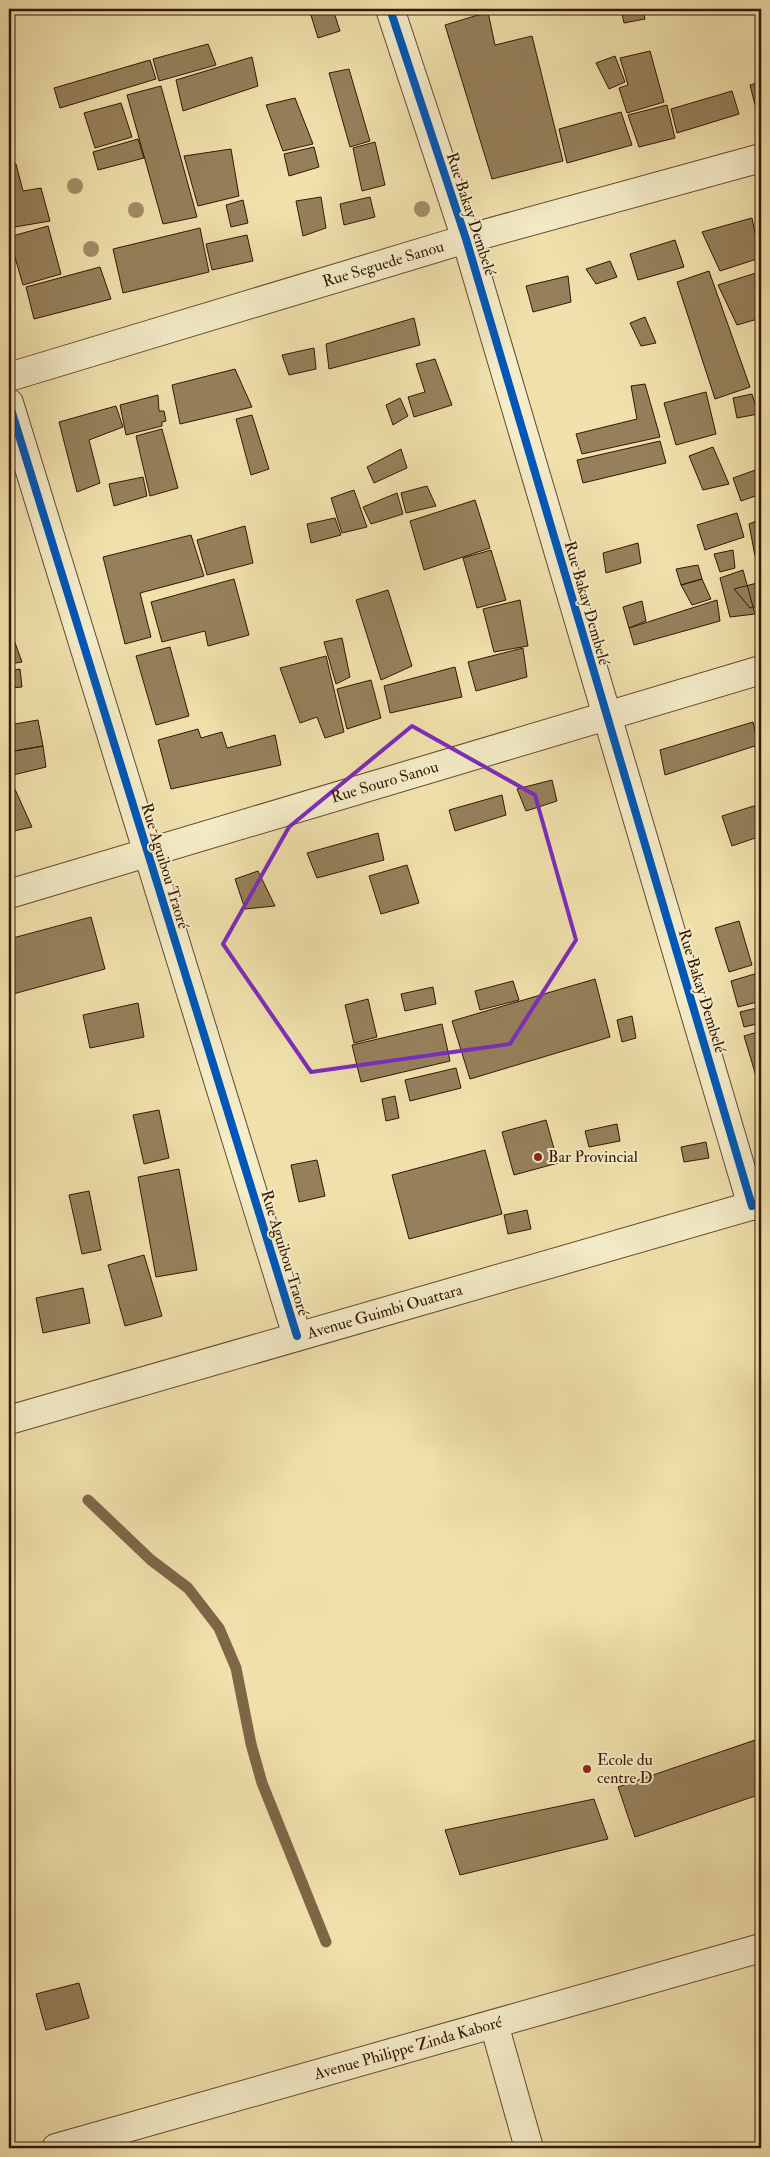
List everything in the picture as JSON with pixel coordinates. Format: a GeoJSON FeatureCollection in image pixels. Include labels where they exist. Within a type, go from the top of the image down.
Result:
{"type":"FeatureCollection","features":[{"type":"Feature","properties":{"kind":"street","name":"Rue Bakay Dembelé"},"geometry":{"type":"LineString","coordinates":[[390,9],[466,239],[606,716],[756,1205]]}},
{"type":"Feature","properties":{"kind":"street","name":"Rue Seguede Sanou"},"geometry":{"type":"LineString","coordinates":[[9,377],[466,239],[761,158]]}},
{"type":"Feature","properties":{"kind":"street","name":"Rue Aguibou Traoré"},"geometry":{"type":"LineString","coordinates":[[9,403],[296,1336]]}},
{"type":"Feature","properties":{"kind":"street","name":"Rue Souro Sanou"},"geometry":{"type":"LineString","coordinates":[[9,894],[761,670]]}},
{"type":"Feature","properties":{"kind":"street","name":"Avenue Guimbi Ouattara"},"geometry":{"type":"LineString","coordinates":[[9,1420],[756,1205]]}},
{"type":"Feature","properties":{"kind":"street","name":"Avenue Philippe Zinda Kaboré"},"geometry":{"type":"LineString","coordinates":[[56,2148],[761,1948]]}},
{"type":"Feature","properties":{"kind":"street"},"geometry":{"type":"LineString","coordinates":[[494,2024],[529,2148]]}},
{"type":"Feature","properties":{"kind":"highlighted area"},"geometry":{"type":"Polygon","coordinates":[[[412,726],[535,795],[576,940],[510,1044],[311,1072],[223,944],[289,827],[412,726]]]}},
{"type":"Feature","properties":{"kind":"building"},"geometry":{"type":"Polygon","coordinates":[[[309,9],[333,9],[340,31],[318,38],[309,9]]]}},
{"type":"Feature","properties":{"kind":"building"},"geometry":{"type":"Polygon","coordinates":[[[572,9],[598,9],[573,14],[572,9]]]}},
{"type":"Feature","properties":{"kind":"building"},"geometry":{"type":"Polygon","coordinates":[[[621,9],[643,9],[645,19],[624,23],[621,9]]]}},
{"type":"Feature","properties":{"kind":"building"},"geometry":{"type":"Polygon","coordinates":[[[488,12],[495,45],[532,36],[563,161],[492,179],[445,25],[488,12]]]}},
{"type":"Feature","properties":{"kind":"building"},"geometry":{"type":"Polygon","coordinates":[[[208,44],[216,65],[159,81],[153,59],[208,44]]]}},
{"type":"Feature","properties":{"kind":"building"},"geometry":{"type":"Polygon","coordinates":[[[650,51],[664,102],[627,113],[619,88],[628,85],[620,58],[650,51]]]}},
{"type":"Feature","properties":{"kind":"building"},"geometry":{"type":"Polygon","coordinates":[[[615,56],[625,82],[609,89],[596,63],[615,56]]]}},
{"type":"Feature","properties":{"kind":"building"},"geometry":{"type":"Polygon","coordinates":[[[252,57],[258,86],[183,111],[176,80],[252,57]]]}},
{"type":"Feature","properties":{"kind":"building"},"geometry":{"type":"Polygon","coordinates":[[[150,60],[156,79],[60,108],[54,88],[150,60]]]}},
{"type":"Feature","properties":{"kind":"building"},"geometry":{"type":"Polygon","coordinates":[[[349,69],[370,141],[350,147],[329,73],[349,69]]]}},
{"type":"Feature","properties":{"kind":"building"},"geometry":{"type":"Polygon","coordinates":[[[761,82],[761,103],[755,105],[750,85],[761,82]]]}},
{"type":"Feature","properties":{"kind":"building"},"geometry":{"type":"Polygon","coordinates":[[[161,86],[197,217],[163,224],[127,95],[161,86]]]}},
{"type":"Feature","properties":{"kind":"building"},"geometry":{"type":"Polygon","coordinates":[[[732,91],[739,114],[677,133],[671,109],[732,91]]]}},
{"type":"Feature","properties":{"kind":"building"},"geometry":{"type":"Polygon","coordinates":[[[295,98],[313,144],[283,151],[266,105],[295,98]]]}},
{"type":"Feature","properties":{"kind":"building"},"geometry":{"type":"Polygon","coordinates":[[[121,103],[132,137],[95,148],[84,113],[121,103]]]}},
{"type":"Feature","properties":{"kind":"building"},"geometry":{"type":"Polygon","coordinates":[[[667,105],[675,138],[639,147],[628,115],[667,105]]]}},
{"type":"Feature","properties":{"kind":"building"},"geometry":{"type":"Polygon","coordinates":[[[621,112],[632,145],[567,163],[559,129],[621,112]]]}},
{"type":"Feature","properties":{"kind":"building"},"geometry":{"type":"Polygon","coordinates":[[[138,139],[144,158],[98,170],[93,152],[138,139]]]}},
{"type":"Feature","properties":{"kind":"building"},"geometry":{"type":"Polygon","coordinates":[[[375,142],[385,185],[362,191],[353,148],[375,142]]]}},
{"type":"Feature","properties":{"kind":"building"},"geometry":{"type":"Polygon","coordinates":[[[314,147],[319,167],[289,176],[284,154],[314,147]]]}},
{"type":"Feature","properties":{"kind":"building"},"geometry":{"type":"Polygon","coordinates":[[[231,149],[239,196],[198,206],[184,156],[231,149]]]}},
{"type":"Feature","properties":{"kind":"building"},"geometry":{"type":"Polygon","coordinates":[[[16,164],[23,191],[41,188],[50,221],[9,228],[9,166],[16,164]]]}},
{"type":"Feature","properties":{"kind":"building"},"geometry":{"type":"Polygon","coordinates":[[[321,197],[326,228],[303,236],[296,201],[321,197]]]}},
{"type":"Feature","properties":{"kind":"building"},"geometry":{"type":"Polygon","coordinates":[[[370,197],[375,217],[344,225],[340,204],[370,197]]]}},
{"type":"Feature","properties":{"kind":"building"},"geometry":{"type":"Polygon","coordinates":[[[243,200],[248,223],[231,227],[226,205],[243,200]]]}},
{"type":"Feature","properties":{"kind":"building"},"geometry":{"type":"Polygon","coordinates":[[[752,218],[760,258],[720,271],[702,232],[752,218]]]}},
{"type":"Feature","properties":{"kind":"building"},"geometry":{"type":"Polygon","coordinates":[[[48,226],[61,274],[23,285],[9,237],[48,226]]]}},
{"type":"Feature","properties":{"kind":"building"},"geometry":{"type":"Polygon","coordinates":[[[200,228],[209,272],[123,293],[113,249],[200,228]]]}},
{"type":"Feature","properties":{"kind":"building"},"geometry":{"type":"Polygon","coordinates":[[[247,235],[253,261],[212,270],[206,244],[247,235]]]}},
{"type":"Feature","properties":{"kind":"building"},"geometry":{"type":"Polygon","coordinates":[[[675,240],[684,267],[638,280],[630,254],[675,240]]]}},
{"type":"Feature","properties":{"kind":"building"},"geometry":{"type":"Polygon","coordinates":[[[610,261],[617,277],[596,284],[586,269],[610,261]]]}},
{"type":"Feature","properties":{"kind":"building"},"geometry":{"type":"Polygon","coordinates":[[[100,267],[111,299],[34,319],[26,287],[100,267]]]}},
{"type":"Feature","properties":{"kind":"building"},"geometry":{"type":"Polygon","coordinates":[[[709,271],[750,387],[715,399],[677,282],[709,271]]]}},
{"type":"Feature","properties":{"kind":"building"},"geometry":{"type":"Polygon","coordinates":[[[759,272],[761,281],[761,318],[737,325],[718,285],[759,272]]]}},
{"type":"Feature","properties":{"kind":"building"},"geometry":{"type":"Polygon","coordinates":[[[568,276],[571,302],[533,312],[526,286],[568,276]]]}},
{"type":"Feature","properties":{"kind":"building"},"geometry":{"type":"Polygon","coordinates":[[[645,317],[656,343],[641,346],[630,323],[645,317]]]}},
{"type":"Feature","properties":{"kind":"building"},"geometry":{"type":"Polygon","coordinates":[[[414,318],[420,345],[329,369],[326,344],[414,318]]]}},
{"type":"Feature","properties":{"kind":"building"},"geometry":{"type":"Polygon","coordinates":[[[314,348],[316,369],[289,375],[282,355],[314,348]]]}},
{"type":"Feature","properties":{"kind":"building"},"geometry":{"type":"Polygon","coordinates":[[[435,359],[452,405],[414,417],[408,397],[425,392],[416,364],[435,359]]]}},
{"type":"Feature","properties":{"kind":"building"},"geometry":{"type":"Polygon","coordinates":[[[235,369],[252,407],[180,424],[172,385],[235,369]]]}},
{"type":"Feature","properties":{"kind":"building"},"geometry":{"type":"Polygon","coordinates":[[[645,384],[660,437],[582,454],[576,434],[637,419],[631,386],[645,384]]]}},
{"type":"Feature","properties":{"kind":"building"},"geometry":{"type":"Polygon","coordinates":[[[706,392],[716,434],[676,445],[664,403],[706,392]]]}},
{"type":"Feature","properties":{"kind":"building"},"geometry":{"type":"Polygon","coordinates":[[[752,394],[758,414],[737,418],[733,398],[752,394]]]}},
{"type":"Feature","properties":{"kind":"building"},"geometry":{"type":"Polygon","coordinates":[[[158,395],[159,411],[164,411],[166,421],[162,422],[162,426],[126,435],[120,405],[158,395]]]}},
{"type":"Feature","properties":{"kind":"building"},"geometry":{"type":"Polygon","coordinates":[[[400,398],[408,416],[393,425],[386,405],[400,398]]]}},
{"type":"Feature","properties":{"kind":"building"},"geometry":{"type":"Polygon","coordinates":[[[116,406],[123,427],[89,440],[100,483],[77,492],[59,422],[116,406]]]}},
{"type":"Feature","properties":{"kind":"building"},"geometry":{"type":"Polygon","coordinates":[[[252,415],[269,469],[251,475],[236,419],[252,415]]]}},
{"type":"Feature","properties":{"kind":"building"},"geometry":{"type":"Polygon","coordinates":[[[162,429],[178,488],[150,496],[136,436],[162,429]]]}},
{"type":"Feature","properties":{"kind":"building"},"geometry":{"type":"Polygon","coordinates":[[[660,441],[666,463],[583,483],[577,460],[660,441]]]}},
{"type":"Feature","properties":{"kind":"building"},"geometry":{"type":"Polygon","coordinates":[[[713,447],[729,484],[703,490],[689,456],[713,447]]]}},
{"type":"Feature","properties":{"kind":"building"},"geometry":{"type":"Polygon","coordinates":[[[401,449],[407,468],[374,483],[367,467],[401,449]]]}},
{"type":"Feature","properties":{"kind":"building"},"geometry":{"type":"Polygon","coordinates":[[[761,468],[761,494],[741,501],[733,478],[761,468]]]}},
{"type":"Feature","properties":{"kind":"building"},"geometry":{"type":"Polygon","coordinates":[[[143,477],[147,496],[114,506],[109,484],[143,477]]]}},
{"type":"Feature","properties":{"kind":"building"},"geometry":{"type":"Polygon","coordinates":[[[427,486],[436,506],[406,513],[401,493],[427,486]]]}},
{"type":"Feature","properties":{"kind":"building"},"geometry":{"type":"Polygon","coordinates":[[[354,490],[367,527],[342,533],[331,498],[354,490]]]}},
{"type":"Feature","properties":{"kind":"building"},"geometry":{"type":"Polygon","coordinates":[[[397,493],[403,514],[371,524],[363,507],[397,493]]]}},
{"type":"Feature","properties":{"kind":"building"},"geometry":{"type":"Polygon","coordinates":[[[475,500],[490,548],[424,570],[410,521],[475,500]]]}},
{"type":"Feature","properties":{"kind":"building"},"geometry":{"type":"Polygon","coordinates":[[[737,513],[744,537],[705,550],[697,525],[737,513]]]}},
{"type":"Feature","properties":{"kind":"building"},"geometry":{"type":"Polygon","coordinates":[[[335,518],[341,535],[311,543],[307,524],[335,518]]]}},
{"type":"Feature","properties":{"kind":"building"},"geometry":{"type":"Polygon","coordinates":[[[761,519],[761,554],[755,556],[749,524],[761,519]]]}},
{"type":"Feature","properties":{"kind":"building"},"geometry":{"type":"Polygon","coordinates":[[[245,526],[253,563],[207,575],[197,540],[245,526]]]}},
{"type":"Feature","properties":{"kind":"building"},"geometry":{"type":"Polygon","coordinates":[[[191,535],[204,576],[140,593],[151,637],[125,644],[103,557],[191,535]]]}},
{"type":"Feature","properties":{"kind":"building"},"geometry":{"type":"Polygon","coordinates":[[[638,543],[641,563],[606,573],[603,553],[638,543]]]}},
{"type":"Feature","properties":{"kind":"building"},"geometry":{"type":"Polygon","coordinates":[[[491,550],[506,600],[477,608],[463,558],[491,550]]]}},
{"type":"Feature","properties":{"kind":"building"},"geometry":{"type":"Polygon","coordinates":[[[733,550],[735,568],[720,572],[714,554],[733,550]]]}},
{"type":"Feature","properties":{"kind":"building"},"geometry":{"type":"Polygon","coordinates":[[[698,565],[702,579],[681,585],[676,569],[698,565]]]}},
{"type":"Feature","properties":{"kind":"building"},"geometry":{"type":"Polygon","coordinates":[[[743,570],[755,614],[730,617],[720,578],[743,570]]]}},
{"type":"Feature","properties":{"kind":"building"},"geometry":{"type":"Polygon","coordinates":[[[234,579],[249,635],[208,646],[205,631],[162,642],[151,602],[234,579]]]}},
{"type":"Feature","properties":{"kind":"building"},"geometry":{"type":"Polygon","coordinates":[[[702,579],[711,599],[692,605],[681,585],[702,579]]]}},
{"type":"Feature","properties":{"kind":"building"},"geometry":{"type":"Polygon","coordinates":[[[761,582],[761,605],[750,608],[734,589],[761,582]]]}},
{"type":"Feature","properties":{"kind":"building"},"geometry":{"type":"Polygon","coordinates":[[[388,590],[412,666],[381,680],[356,600],[388,590]]]}},
{"type":"Feature","properties":{"kind":"building"},"geometry":{"type":"Polygon","coordinates":[[[520,600],[528,646],[494,652],[483,609],[520,600]]]}},
{"type":"Feature","properties":{"kind":"building"},"geometry":{"type":"Polygon","coordinates":[[[717,600],[720,621],[634,645],[629,628],[717,600]]]}},
{"type":"Feature","properties":{"kind":"building"},"geometry":{"type":"Polygon","coordinates":[[[642,601],[646,621],[629,628],[623,607],[642,601]]]}},
{"type":"Feature","properties":{"kind":"building"},"geometry":{"type":"Polygon","coordinates":[[[10,629],[22,662],[9,664],[10,629]]]}},
{"type":"Feature","properties":{"kind":"building"},"geometry":{"type":"Polygon","coordinates":[[[342,638],[350,677],[336,684],[324,642],[342,638]]]}},
{"type":"Feature","properties":{"kind":"building"},"geometry":{"type":"Polygon","coordinates":[[[170,647],[189,716],[156,725],[136,656],[170,647]]]}},
{"type":"Feature","properties":{"kind":"building"},"geometry":{"type":"Polygon","coordinates":[[[523,648],[527,677],[476,691],[468,662],[523,648]]]}},
{"type":"Feature","properties":{"kind":"building"},"geometry":{"type":"Polygon","coordinates":[[[326,656],[344,732],[325,738],[317,717],[300,723],[280,668],[326,656]]]}},
{"type":"Feature","properties":{"kind":"building"},"geometry":{"type":"Polygon","coordinates":[[[455,667],[462,697],[390,713],[384,686],[455,667]]]}},
{"type":"Feature","properties":{"kind":"building"},"geometry":{"type":"Polygon","coordinates":[[[20,669],[22,687],[9,688],[9,671],[20,669]]]}},
{"type":"Feature","properties":{"kind":"building"},"geometry":{"type":"Polygon","coordinates":[[[371,680],[381,718],[347,729],[337,689],[371,680]]]}},
{"type":"Feature","properties":{"kind":"building"},"geometry":{"type":"Polygon","coordinates":[[[38,720],[43,746],[9,752],[9,725],[38,720]]]}},
{"type":"Feature","properties":{"kind":"building"},"geometry":{"type":"Polygon","coordinates":[[[753,722],[758,745],[665,775],[660,750],[753,722]]]}},
{"type":"Feature","properties":{"kind":"building"},"geometry":{"type":"Polygon","coordinates":[[[198,729],[201,738],[222,732],[227,748],[275,735],[281,765],[171,789],[158,740],[198,729]]]}},
{"type":"Feature","properties":{"kind":"building"},"geometry":{"type":"Polygon","coordinates":[[[43,746],[46,767],[9,776],[9,752],[43,746]]]}},
{"type":"Feature","properties":{"kind":"building"},"geometry":{"type":"Polygon","coordinates":[[[552,780],[557,801],[526,811],[517,789],[552,780]]]}},
{"type":"Feature","properties":{"kind":"building"},"geometry":{"type":"Polygon","coordinates":[[[14,787],[32,827],[9,832],[9,788],[14,787]]]}},
{"type":"Feature","properties":{"kind":"building"},"geometry":{"type":"Polygon","coordinates":[[[502,795],[506,815],[455,831],[449,810],[502,795]]]}},
{"type":"Feature","properties":{"kind":"building"},"geometry":{"type":"Polygon","coordinates":[[[757,805],[761,818],[761,836],[732,846],[722,816],[757,805]]]}},
{"type":"Feature","properties":{"kind":"building"},"geometry":{"type":"Polygon","coordinates":[[[378,833],[384,860],[317,878],[307,853],[378,833]]]}},
{"type":"Feature","properties":{"kind":"building"},"geometry":{"type":"Polygon","coordinates":[[[407,865],[419,903],[381,914],[369,876],[407,865]]]}},
{"type":"Feature","properties":{"kind":"building"},"geometry":{"type":"Polygon","coordinates":[[[258,871],[275,906],[245,909],[235,879],[258,871]]]}},
{"type":"Feature","properties":{"kind":"building"},"geometry":{"type":"Polygon","coordinates":[[[91,917],[105,969],[13,994],[9,979],[9,939],[91,917]]]}},
{"type":"Feature","properties":{"kind":"building"},"geometry":{"type":"Polygon","coordinates":[[[739,921],[752,965],[729,972],[715,928],[739,921]]]}},
{"type":"Feature","properties":{"kind":"building"},"geometry":{"type":"Polygon","coordinates":[[[761,928],[761,957],[755,930],[761,928]]]}},
{"type":"Feature","properties":{"kind":"building"},"geometry":{"type":"Polygon","coordinates":[[[758,973],[761,984],[761,1001],[738,1007],[731,981],[758,973]]]}},
{"type":"Feature","properties":{"kind":"building"},"geometry":{"type":"Polygon","coordinates":[[[595,979],[610,1037],[470,1079],[452,1021],[595,979]]]}},
{"type":"Feature","properties":{"kind":"building"},"geometry":{"type":"Polygon","coordinates":[[[513,981],[519,1000],[480,1010],[475,991],[513,981]]]}},
{"type":"Feature","properties":{"kind":"building"},"geometry":{"type":"Polygon","coordinates":[[[433,987],[436,1004],[405,1011],[401,994],[433,987]]]}},
{"type":"Feature","properties":{"kind":"building"},"geometry":{"type":"Polygon","coordinates":[[[368,999],[377,1037],[354,1043],[345,1005],[368,999]]]}},
{"type":"Feature","properties":{"kind":"building"},"geometry":{"type":"Polygon","coordinates":[[[138,1003],[144,1037],[90,1048],[83,1015],[138,1003]]]}},
{"type":"Feature","properties":{"kind":"building"},"geometry":{"type":"Polygon","coordinates":[[[761,1007],[761,1023],[744,1027],[740,1012],[761,1007]]]}},
{"type":"Feature","properties":{"kind":"building"},"geometry":{"type":"Polygon","coordinates":[[[632,1016],[636,1038],[622,1042],[617,1020],[632,1016]]]}},
{"type":"Feature","properties":{"kind":"building"},"geometry":{"type":"Polygon","coordinates":[[[442,1024],[450,1061],[361,1082],[352,1045],[442,1024]]]}},
{"type":"Feature","properties":{"kind":"building"},"geometry":{"type":"Polygon","coordinates":[[[761,1031],[761,1074],[756,1076],[744,1036],[761,1031]]]}},
{"type":"Feature","properties":{"kind":"building"},"geometry":{"type":"Polygon","coordinates":[[[456,1068],[461,1088],[410,1101],[405,1080],[456,1068]]]}},
{"type":"Feature","properties":{"kind":"building"},"geometry":{"type":"Polygon","coordinates":[[[395,1096],[399,1118],[386,1121],[382,1099],[395,1096]]]}},
{"type":"Feature","properties":{"kind":"building"},"geometry":{"type":"Polygon","coordinates":[[[159,1110],[169,1158],[144,1164],[133,1115],[159,1110]]]}},
{"type":"Feature","properties":{"kind":"building"},"geometry":{"type":"Polygon","coordinates":[[[546,1120],[558,1163],[514,1175],[502,1132],[546,1120]]]}},
{"type":"Feature","properties":{"kind":"building"},"geometry":{"type":"Polygon","coordinates":[[[617,1124],[620,1141],[589,1147],[585,1131],[617,1124]]]}},
{"type":"Feature","properties":{"kind":"building"},"geometry":{"type":"Polygon","coordinates":[[[706,1142],[709,1158],[684,1162],[681,1147],[706,1142]]]}},
{"type":"Feature","properties":{"kind":"building"},"geometry":{"type":"Polygon","coordinates":[[[485,1150],[502,1214],[409,1239],[392,1175],[485,1150]]]}},
{"type":"Feature","properties":{"kind":"building"},"geometry":{"type":"Polygon","coordinates":[[[317,1160],[325,1196],[299,1202],[291,1165],[317,1160]]]}},
{"type":"Feature","properties":{"kind":"building"},"geometry":{"type":"Polygon","coordinates":[[[179,1169],[197,1270],[156,1277],[138,1177],[179,1169]]]}},
{"type":"Feature","properties":{"kind":"building"},"geometry":{"type":"Polygon","coordinates":[[[89,1191],[101,1250],[82,1254],[69,1195],[89,1191]]]}},
{"type":"Feature","properties":{"kind":"building"},"geometry":{"type":"Polygon","coordinates":[[[527,1210],[531,1229],[508,1234],[504,1215],[527,1210]]]}},
{"type":"Feature","properties":{"kind":"building"},"geometry":{"type":"Polygon","coordinates":[[[144,1255],[162,1316],[125,1326],[108,1265],[144,1255]]]}},
{"type":"Feature","properties":{"kind":"building"},"geometry":{"type":"Polygon","coordinates":[[[83,1288],[90,1323],[43,1333],[36,1298],[83,1288]]]}},
{"type":"Feature","properties":{"kind":"building"},"geometry":{"type":"Polygon","coordinates":[[[761,1738],[761,1794],[635,1837],[618,1787],[761,1738]]]}},
{"type":"Feature","properties":{"kind":"building"},"geometry":{"type":"Polygon","coordinates":[[[594,1799],[608,1839],[460,1875],[445,1830],[594,1799]]]}},
{"type":"Feature","properties":{"kind":"building"},"geometry":{"type":"Polygon","coordinates":[[[79,1983],[89,2018],[46,2030],[36,1994],[79,1983]]]}},
{"type":"Feature","properties":{"kind":"waterway"},"geometry":{"type":"LineString","coordinates":[[88,1500],[151,1560],[188,1588],[219,1628],[236,1668],[251,1744],[262,1783],[326,1942]]}},
{"type":"Feature","properties":{"kind":"cycle path"},"geometry":{"type":"LineString","coordinates":[[390,9],[466,239],[752,1206]]}},
{"type":"Feature","properties":{"kind":"cycle path"},"geometry":{"type":"LineString","coordinates":[[9,403],[297,1336]]}},
{"type":"Feature","properties":{"kind":"place","name":"Bar Provincial"},"geometry":{"type":"Point","coordinates":[538,1157]}},
{"type":"Feature","properties":{"kind":"place","name":"Ecole du centre D"},"geometry":{"type":"Point","coordinates":[587,1769]}}]}
